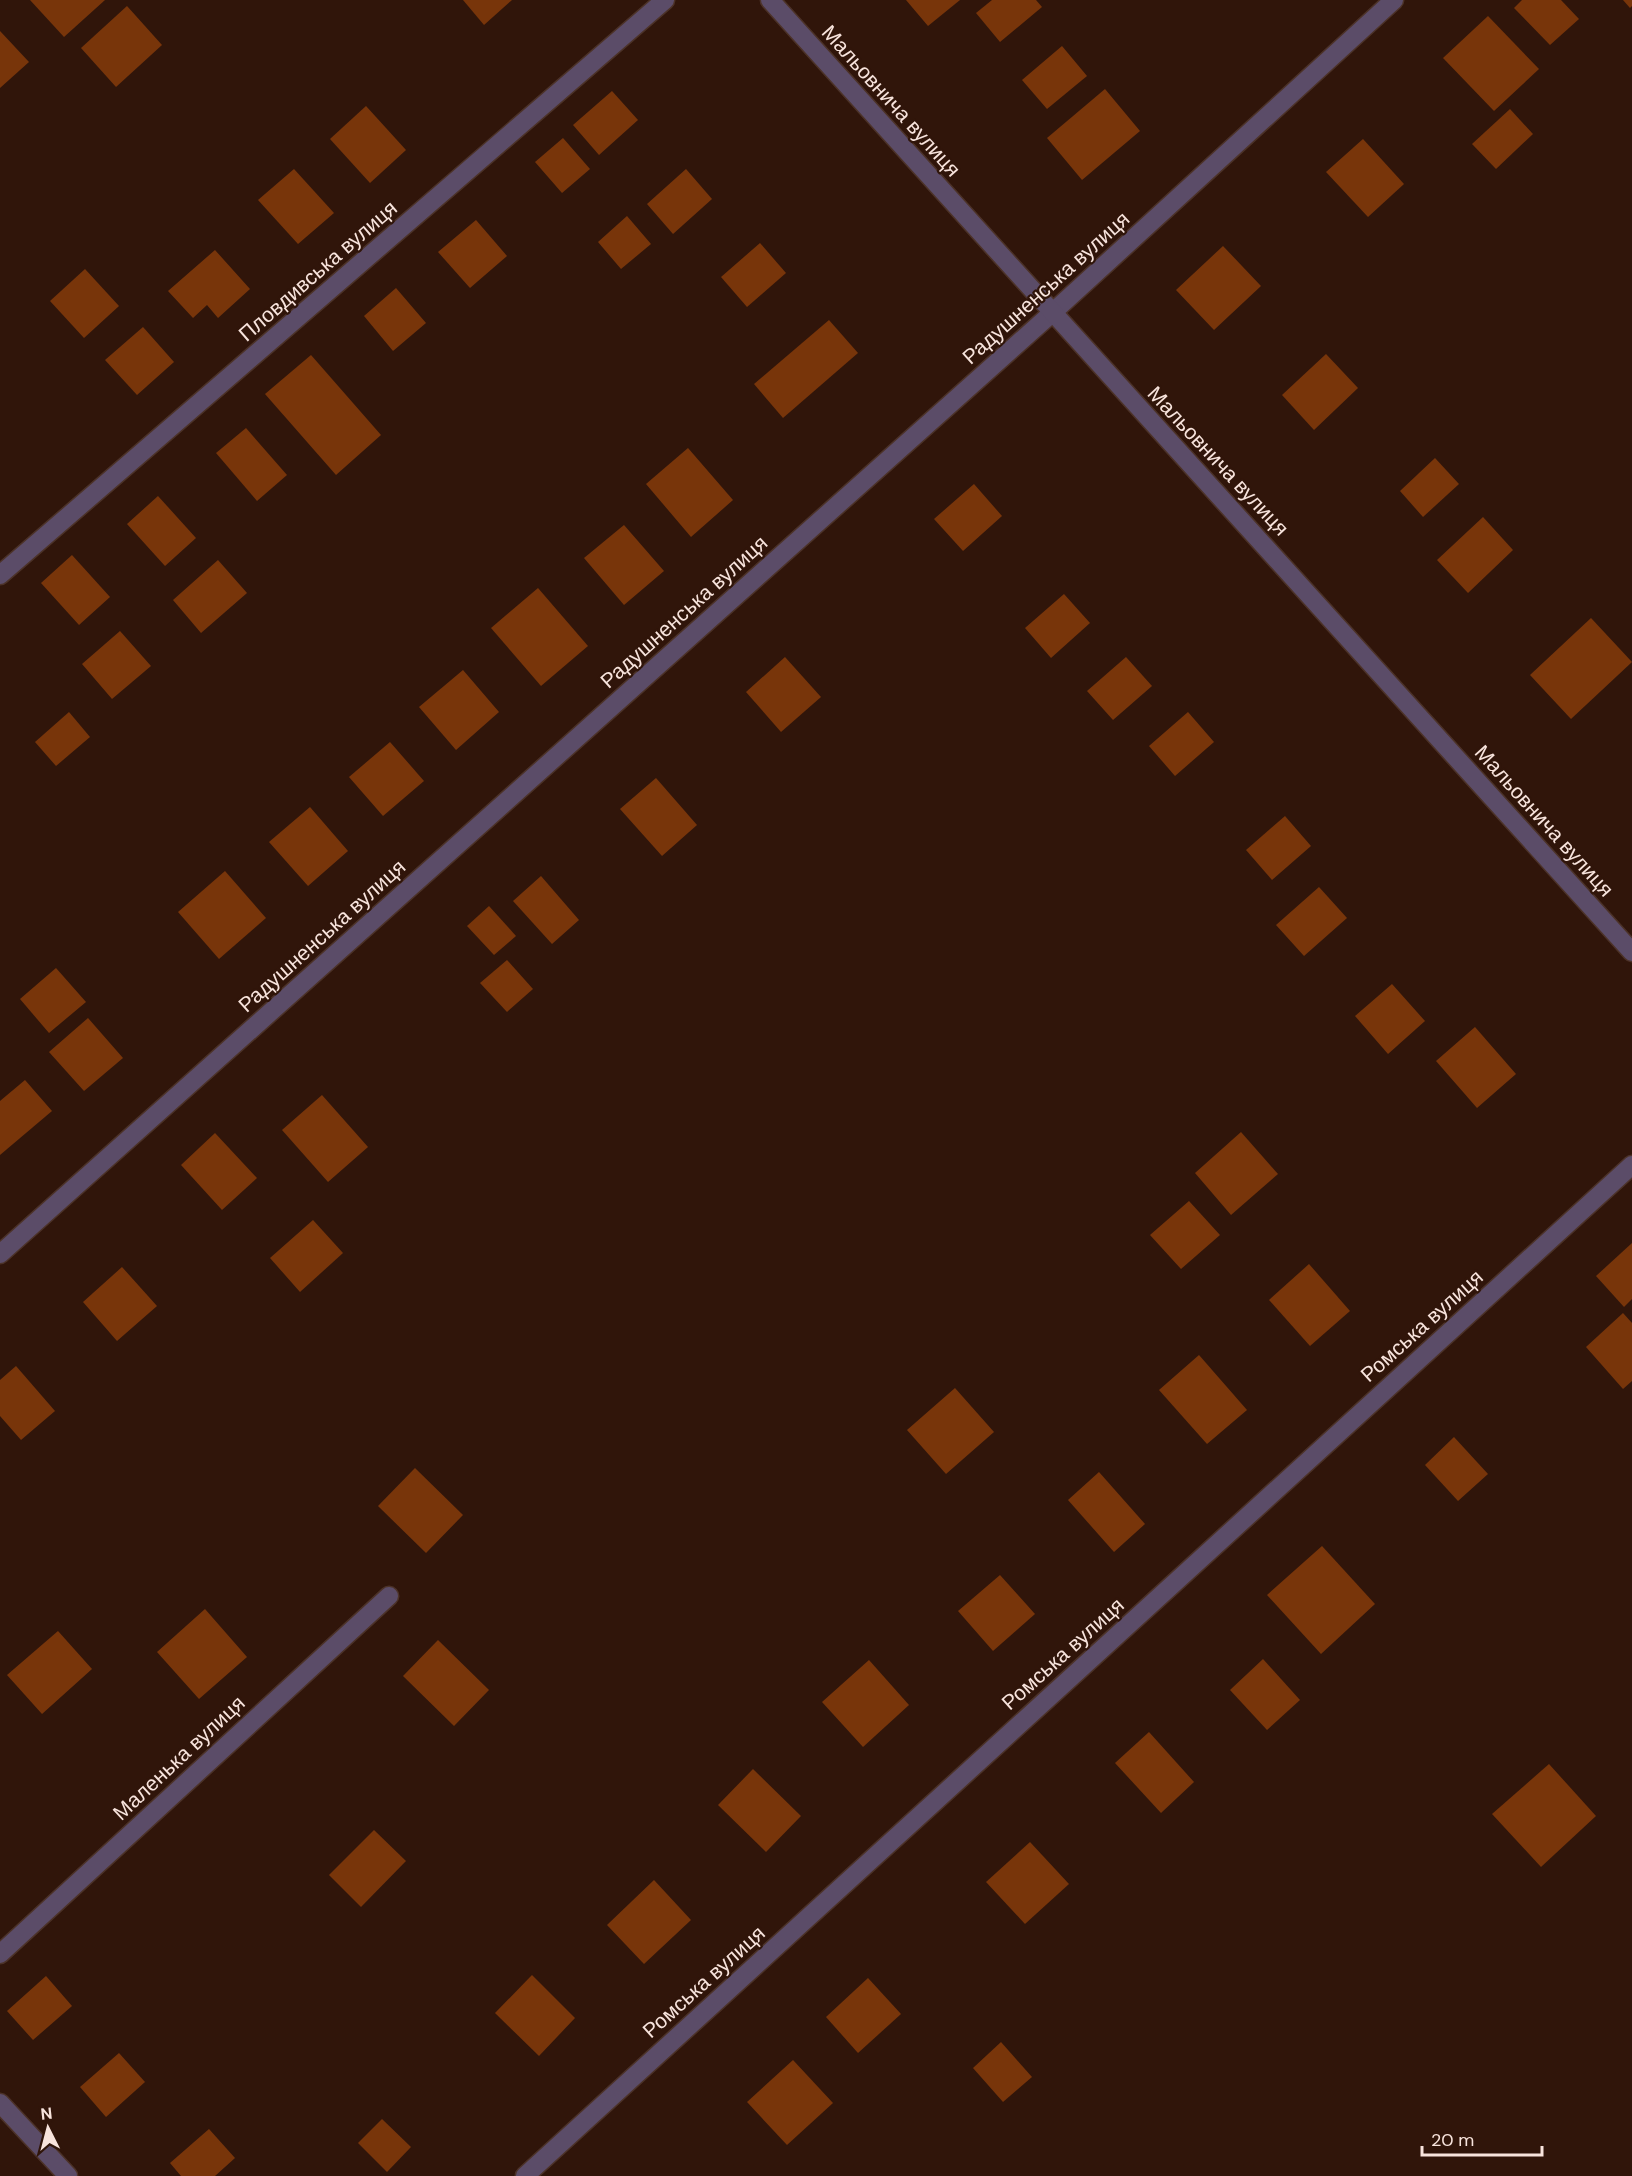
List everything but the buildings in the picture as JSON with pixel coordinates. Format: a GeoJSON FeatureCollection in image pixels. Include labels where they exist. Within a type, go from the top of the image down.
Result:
{"type":"FeatureCollection","features":[{"type":"Feature","properties":{"kind":"street","name":"Пловдивська вулиця"},"geometry":{"type":"LineString","coordinates":[[0,575],[665,0]]}},
{"type":"Feature","properties":{"kind":"street","name":"Мальовнича вулиця"},"geometry":{"type":"LineString","coordinates":[[770,0],[1052,314],[1364,653],[1632,952]]}},
{"type":"Feature","properties":{"kind":"street","name":"Радушненська вулиця"},"geometry":{"type":"LineString","coordinates":[[0,1254],[1052,314],[1394,0]]}},
{"type":"Feature","properties":{"kind":"street","name":"Ромська вулиця"},"geometry":{"type":"LineString","coordinates":[[525,2176],[1632,1165]]}},
{"type":"Feature","properties":{"kind":"street","name":"Маленька вулиця"},"geometry":{"type":"LineString","coordinates":[[0,1954],[389,1596]]}},
{"type":"Feature","properties":{"kind":"street"},"geometry":{"type":"LineString","coordinates":[[0,2103],[68,2176]]}}]}
